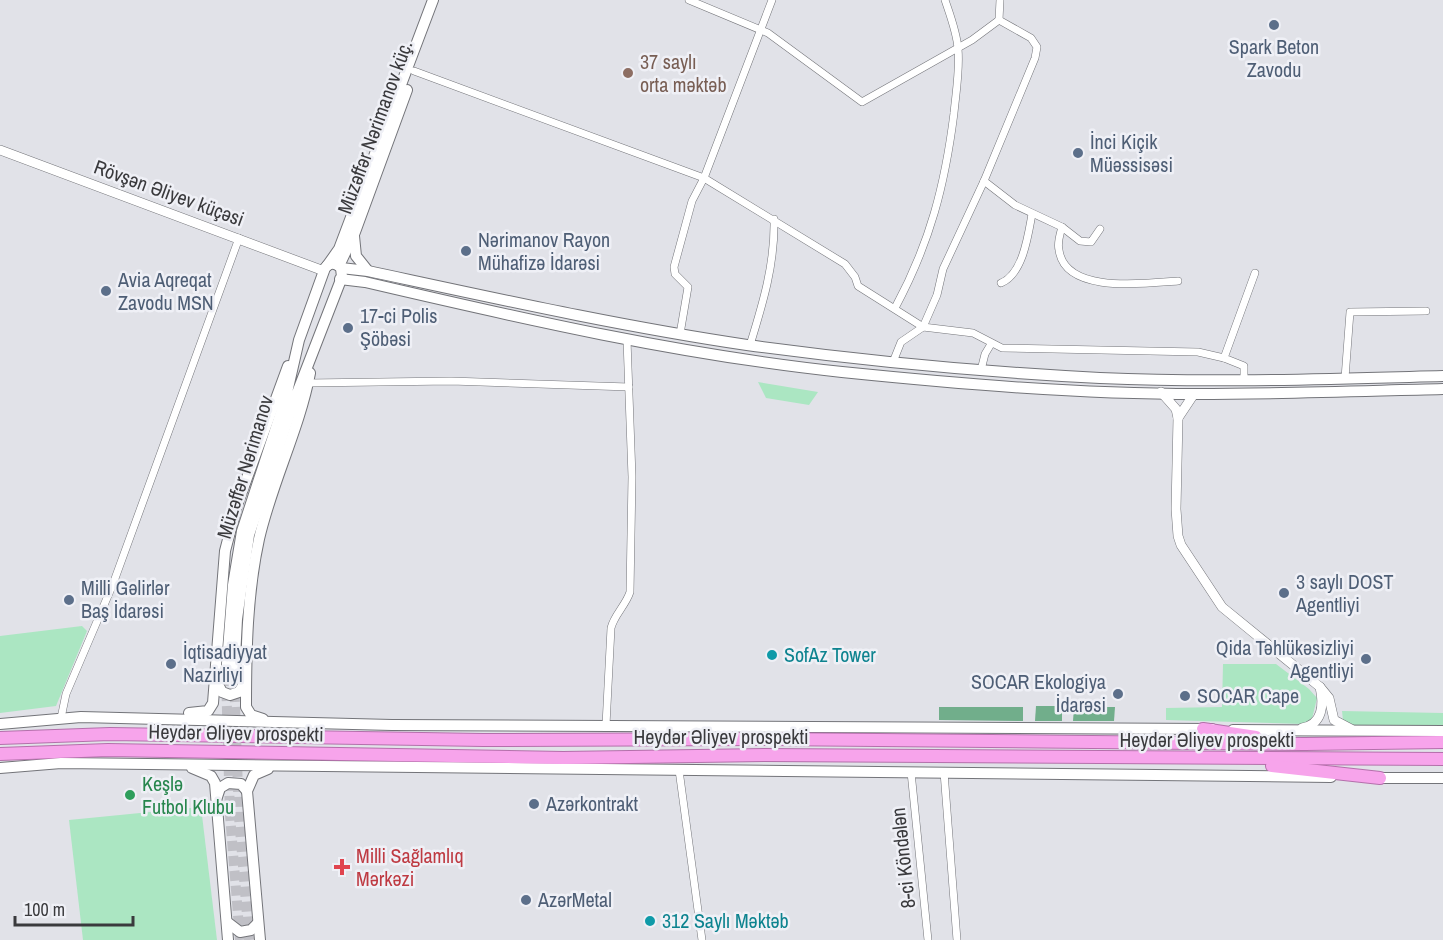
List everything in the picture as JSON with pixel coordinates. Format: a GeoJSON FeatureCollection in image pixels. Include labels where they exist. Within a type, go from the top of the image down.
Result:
{"type":"FeatureCollection","features":[{"type":"Feature","properties":{"kind":"highway"},"geometry":{"type":"LineString","coordinates":[[1203,729],[1305,744]]}},
{"type":"Feature","properties":{"kind":"highway","name":"Heydər Əliyev prospekti"},"geometry":{"type":"LineString","coordinates":[[0,738],[110,734],[483,740],[765,739],[1305,744],[1443,742]]}},
{"type":"Feature","properties":{"kind":"highway","name":"Heydər Əliyev prospekti"},"geometry":{"type":"LineString","coordinates":[[0,754],[108,750],[563,758],[764,755],[1211,760],[1443,759]]}},
{"type":"Feature","properties":{"kind":"highway"},"geometry":{"type":"LineString","coordinates":[[1211,760],[1380,778]]}},
{"type":"Feature","properties":{"kind":"main road","name":"Müzəffər Nərimanov"},"geometry":{"type":"LineString","coordinates":[[225,677],[233,585],[242,531],[286,397],[299,340],[325,270],[339,249],[347,230],[433,0]]}},
{"type":"Feature","properties":{"kind":"main road","name":"Müzəffər Nərimanov küç."},"geometry":{"type":"LineString","coordinates":[[315,346],[339,273],[441,0]]}},
{"type":"Feature","properties":{"kind":"main road"},"geometry":{"type":"LineString","coordinates":[[355,232],[355,252],[368,271]]}},
{"type":"Feature","properties":{"kind":"main road"},"geometry":{"type":"LineString","coordinates":[[1443,376],[1244,379],[1101,378],[893,362],[680,334],[539,309],[368,271],[339,273],[329,281],[325,270],[333,263],[339,273],[365,282],[537,322],[627,340],[840,372],[943,382],[1194,394],[1443,389]]}},
{"type":"Feature","properties":{"kind":"main road"},"geometry":{"type":"LineString","coordinates":[[537,322],[539,309]]}},
{"type":"Feature","properties":{"kind":"main road"},"geometry":{"type":"LineString","coordinates":[[0,724],[61,718],[205,712],[213,703],[225,677],[237,619],[249,535],[315,346]]}},
{"type":"Feature","properties":{"kind":"main road"},"geometry":{"type":"LineString","coordinates":[[275,722],[248,712],[246,680],[248,618],[259,538],[308,383],[315,346]]}},
{"type":"Feature","properties":{"kind":"main road"},"geometry":{"type":"LineString","coordinates":[[1101,378],[1101,391]]}},
{"type":"Feature","properties":{"kind":"main road"},"geometry":{"type":"LineString","coordinates":[[1377,378],[1377,391]]}},
{"type":"Feature","properties":{"kind":"main road"},"geometry":{"type":"LineString","coordinates":[[225,677],[218,688],[230,695],[239,692],[246,680]]}},
{"type":"Feature","properties":{"kind":"main road"},"geometry":{"type":"LineString","coordinates":[[81,717],[275,722],[1443,731]]}},
{"type":"Feature","properties":{"kind":"main road"},"geometry":{"type":"LineString","coordinates":[[0,768],[61,763],[1443,778]]}},
{"type":"Feature","properties":{"kind":"main road"},"geometry":{"type":"LineString","coordinates":[[177,764],[211,776],[217,797],[228,940]]}},
{"type":"Feature","properties":{"kind":"main road"},"geometry":{"type":"LineString","coordinates":[[260,940],[247,791],[254,775],[279,766]]}},
{"type":"Feature","properties":{"kind":"main road"},"geometry":{"type":"LineString","coordinates":[[217,797],[220,788],[228,783],[241,784],[247,791]]}},
{"type":"Feature","properties":{"kind":"main road"},"geometry":{"type":"LineString","coordinates":[[227,921],[240,932],[251,930],[258,923]]}},
{"type":"Feature","properties":{"kind":"street"},"geometry":{"type":"LineString","coordinates":[[689,0],[761,29],[862,102],[958,48],[999,20]]}},
{"type":"Feature","properties":{"kind":"street"},"geometry":{"type":"LineString","coordinates":[[680,334],[688,287],[675,274],[674,267],[692,201],[704,178],[772,0]]}},
{"type":"Feature","properties":{"kind":"street"},"geometry":{"type":"LineString","coordinates":[[895,308],[910,281],[939,206],[951,135],[958,48],[945,0]]}},
{"type":"Feature","properties":{"kind":"street"},"geometry":{"type":"LineString","coordinates":[[999,20],[1000,0]]}},
{"type":"Feature","properties":{"kind":"street"},"geometry":{"type":"LineString","coordinates":[[893,362],[901,342],[923,327],[937,295],[947,259],[984,181],[1037,47],[1031,38],[999,20]]}},
{"type":"Feature","properties":{"kind":"street"},"geometry":{"type":"LineString","coordinates":[[414,71],[704,178],[845,264],[855,277],[858,286],[923,327],[973,333],[1002,348],[1198,352],[1224,358],[1244,366],[1244,379]]}},
{"type":"Feature","properties":{"kind":"street","name":"Rövşən Əliyev küçəsi"},"geometry":{"type":"LineString","coordinates":[[0,150],[325,270]]}},
{"type":"Feature","properties":{"kind":"street"},"geometry":{"type":"LineString","coordinates":[[984,181],[1015,205],[1062,227],[1086,243],[1091,242],[1100,229]]}},
{"type":"Feature","properties":{"kind":"street"},"geometry":{"type":"LineString","coordinates":[[1001,283],[1009,280],[1016,270],[1032,214]]}},
{"type":"Feature","properties":{"kind":"street"},"geometry":{"type":"LineString","coordinates":[[750,345],[774,257],[774,219]]}},
{"type":"Feature","properties":{"kind":"street"},"geometry":{"type":"LineString","coordinates":[[1062,227],[1059,252],[1069,268],[1082,279],[1123,284],[1178,281]]}},
{"type":"Feature","properties":{"kind":"street"},"geometry":{"type":"LineString","coordinates":[[61,718],[66,694],[113,584],[239,238]]}},
{"type":"Feature","properties":{"kind":"street"},"geometry":{"type":"LineString","coordinates":[[1224,358],[1255,273]]}},
{"type":"Feature","properties":{"kind":"street"},"geometry":{"type":"LineString","coordinates":[[1345,378],[1350,312],[1426,311]]}},
{"type":"Feature","properties":{"kind":"street"},"geometry":{"type":"LineString","coordinates":[[606,725],[611,628],[613,620],[626,606],[630,592],[632,477],[627,340]]}},
{"type":"Feature","properties":{"kind":"street"},"geometry":{"type":"LineString","coordinates":[[981,370],[985,354],[991,344]]}},
{"type":"Feature","properties":{"kind":"street"},"geometry":{"type":"LineString","coordinates":[[308,383],[451,381],[629,387]]}},
{"type":"Feature","properties":{"kind":"street"},"geometry":{"type":"LineString","coordinates":[[1161,392],[1176,409],[1178,418],[1177,526],[1181,545],[1222,607],[1320,687],[1329,698],[1337,723],[1362,731]]}},
{"type":"Feature","properties":{"kind":"street"},"geometry":{"type":"LineString","coordinates":[[1178,418],[1194,394]]}},
{"type":"Feature","properties":{"kind":"street"},"geometry":{"type":"LineString","coordinates":[[1293,730],[1312,725],[1318,717],[1322,706],[1320,687]]}},
{"type":"Feature","properties":{"kind":"street"},"geometry":{"type":"LineString","coordinates":[[679,770],[702,940]]}},
{"type":"Feature","properties":{"kind":"street","name":"8-ci Köndələn"},"geometry":{"type":"LineString","coordinates":[[911,772],[928,940]]}},
{"type":"Feature","properties":{"kind":"street"},"geometry":{"type":"LineString","coordinates":[[944,772],[957,940]]}},
{"type":"Feature","properties":{"kind":"green space"},"geometry":{"type":"Polygon","coordinates":[[[758,382],[818,392],[809,405],[766,398],[758,382]]]}},
{"type":"Feature","properties":{"kind":"green space"},"geometry":{"type":"Polygon","coordinates":[[[82,626],[87,631],[56,706],[0,713],[0,636],[82,626]]]}},
{"type":"Feature","properties":{"kind":"green space"},"geometry":{"type":"Polygon","coordinates":[[[1223,664],[1276,664],[1309,689],[1317,698],[1312,719],[1302,724],[1166,720],[1166,708],[1222,707],[1223,664]]]}},
{"type":"Feature","properties":{"kind":"green space"},"geometry":{"type":"Polygon","coordinates":[[[1036,706],[1062,706],[1062,721],[1035,721],[1036,706]]]}},
{"type":"Feature","properties":{"kind":"green space"},"geometry":{"type":"Polygon","coordinates":[[[939,707],[1023,707],[1023,721],[939,720],[939,707]]]}},
{"type":"Feature","properties":{"kind":"green space"},"geometry":{"type":"Polygon","coordinates":[[[1074,707],[1115,707],[1114,721],[1073,721],[1074,707]]]}},
{"type":"Feature","properties":{"kind":"green space"},"geometry":{"type":"Polygon","coordinates":[[[1342,711],[1443,713],[1443,725],[1353,725],[1343,720],[1342,711]]]}},
{"type":"Feature","properties":{"kind":"green space"},"geometry":{"type":"Polygon","coordinates":[[[201,807],[217,940],[83,940],[69,820],[201,807]]]}},
{"type":"Feature","properties":{"kind":"tunnel"},"geometry":{"type":"LineString","coordinates":[[226,676],[230,815],[240,940]]}},
{"type":"Feature","properties":{"kind":"tunnel"},"geometry":{"type":"LineString","coordinates":[[234,677],[239,817],[249,940]]}},
{"type":"Feature","properties":{"kind":"place","name":"Spark Beton Zavodu"},"geometry":{"type":"Point","coordinates":[1274,25]}},
{"type":"Feature","properties":{"kind":"place","name":"37 saylı orta məktəb"},"geometry":{"type":"Point","coordinates":[628,73]}},
{"type":"Feature","properties":{"kind":"place","name":"İnci Kiçik Müəssisəsi"},"geometry":{"type":"Point","coordinates":[1078,153]}},
{"type":"Feature","properties":{"kind":"place","name":"Nərimanov Rayon Mühafizə İdarəsi"},"geometry":{"type":"Point","coordinates":[466,251]}},
{"type":"Feature","properties":{"kind":"place","name":"Avia Aqreqat Zavodu MSN"},"geometry":{"type":"Point","coordinates":[106,291]}},
{"type":"Feature","properties":{"kind":"place","name":"17-ci Polis Şöbəsi"},"geometry":{"type":"Point","coordinates":[348,328]}},
{"type":"Feature","properties":{"kind":"place","name":"3 saylı DOST Agentliyi"},"geometry":{"type":"Point","coordinates":[1284,593]}},
{"type":"Feature","properties":{"kind":"place","name":"Milli Gəlirlər Baş İdarəsi"},"geometry":{"type":"Point","coordinates":[69,600]}},
{"type":"Feature","properties":{"kind":"place","name":"SofAz Tower"},"geometry":{"type":"Point","coordinates":[772,655]}},
{"type":"Feature","properties":{"kind":"place","name":"Qida Təhlükəsizliyi Agentliyi"},"geometry":{"type":"Point","coordinates":[1366,659]}},
{"type":"Feature","properties":{"kind":"place","name":"İqtisadiyyat Nazirliyi"},"geometry":{"type":"Point","coordinates":[171,664]}},
{"type":"Feature","properties":{"kind":"place","name":"SOCAR Ekologiya İdarəsi"},"geometry":{"type":"Point","coordinates":[1118,694]}},
{"type":"Feature","properties":{"kind":"place","name":"SOCAR Cape"},"geometry":{"type":"Point","coordinates":[1185,696]}},
{"type":"Feature","properties":{"kind":"place","name":"Keşlə Futbol Klubu"},"geometry":{"type":"Point","coordinates":[130,795]}},
{"type":"Feature","properties":{"kind":"place","name":"Azərkontrakt"},"geometry":{"type":"Point","coordinates":[534,804]}},
{"type":"Feature","properties":{"kind":"place","name":"Milli Sağlamlıq Mərkəzi"},"geometry":{"type":"Point","coordinates":[342,867]}},
{"type":"Feature","properties":{"kind":"place","name":"AzərMetal"},"geometry":{"type":"Point","coordinates":[526,900]}},
{"type":"Feature","properties":{"kind":"place","name":"312 Saylı Məktəb"},"geometry":{"type":"Point","coordinates":[650,921]}}]}
